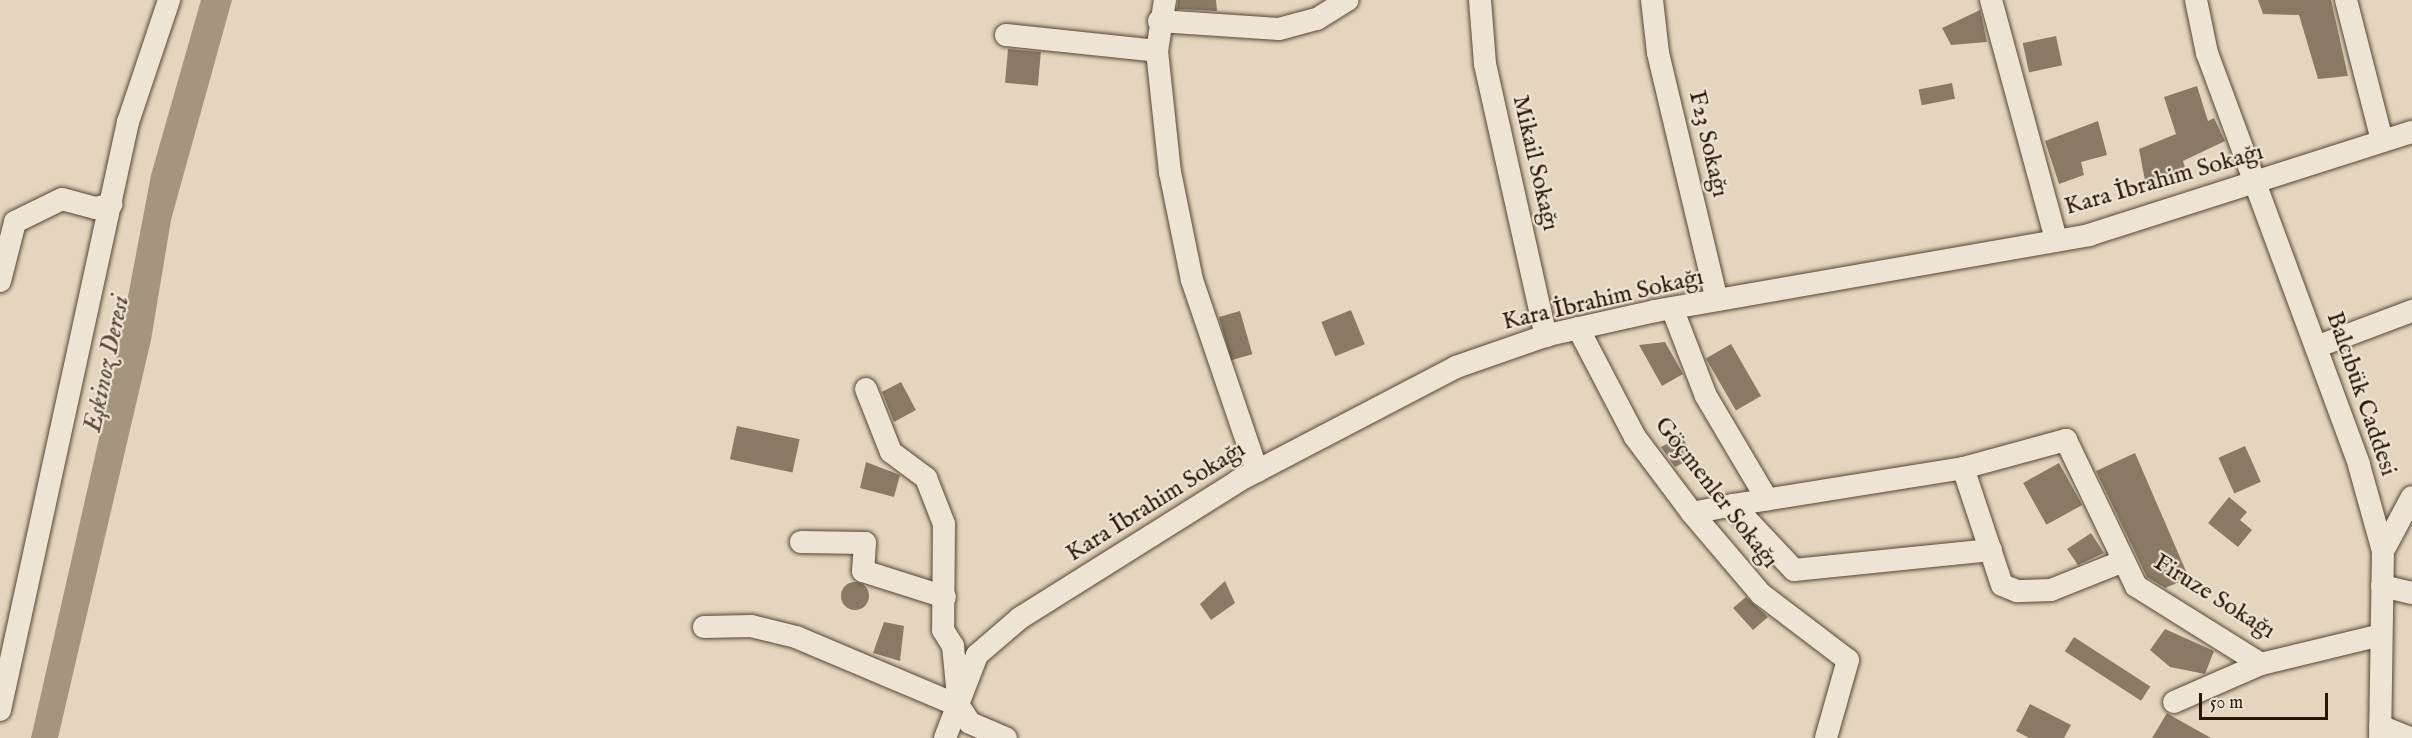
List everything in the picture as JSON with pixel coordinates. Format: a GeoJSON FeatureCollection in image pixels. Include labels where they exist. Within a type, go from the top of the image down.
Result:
{"type":"FeatureCollection","features":[{"type":"Feature","properties":{"kind":"street"},"geometry":{"type":"LineString","coordinates":[[0,710],[112,204],[128,122],[169,0]]}},
{"type":"Feature","properties":{"kind":"street"},"geometry":{"type":"LineString","coordinates":[[1257,471],[1192,280],[1170,172],[1157,51],[1162,11],[1279,29],[1317,19],[1347,0]]}},
{"type":"Feature","properties":{"kind":"street","name":"Mikail Sokağı"},"geometry":{"type":"LineString","coordinates":[[1480,0],[1485,64],[1546,336]]}},
{"type":"Feature","properties":{"kind":"street","name":"F23 Sokağı"},"geometry":{"type":"LineString","coordinates":[[1652,0],[1658,53],[1717,300]]}},
{"type":"Feature","properties":{"kind":"street"},"geometry":{"type":"LineString","coordinates":[[1991,0],[2056,239]]}},
{"type":"Feature","properties":{"kind":"street","name":"Balcıbük Caddesi"},"geometry":{"type":"LineString","coordinates":[[2196,0],[2207,53],[2258,182],[2316,347],[2383,550],[2380,732]]}},
{"type":"Feature","properties":{"kind":"street"},"geometry":{"type":"LineString","coordinates":[[2346,0],[2382,140]]}},
{"type":"Feature","properties":{"kind":"street"},"geometry":{"type":"LineString","coordinates":[[1006,35],[1157,51]]}},
{"type":"Feature","properties":{"kind":"street","name":"Kara İbrahim Sokağı"},"geometry":{"type":"LineString","coordinates":[[945,738],[977,655],[1020,618],[1257,471],[1456,367],[1546,336],[1672,308],[2056,239],[2090,235],[2412,132]]}},
{"type":"Feature","properties":{"kind":"street"},"geometry":{"type":"LineString","coordinates":[[0,281],[15,222],[62,199],[96,208],[112,204]]}},
{"type":"Feature","properties":{"kind":"street"},"geometry":{"type":"LineString","coordinates":[[1672,308],[1706,396],[1767,499]]}},
{"type":"Feature","properties":{"kind":"street"},"geometry":{"type":"LineString","coordinates":[[2316,347],[2412,311]]}},
{"type":"Feature","properties":{"kind":"street","name":"Göçmenler Sokağı"},"geometry":{"type":"LineString","coordinates":[[1578,328],[1635,437],[1692,513],[1761,594],[1848,660],[1826,738]]}},
{"type":"Feature","properties":{"kind":"street"},"geometry":{"type":"LineString","coordinates":[[866,389],[891,452],[926,478],[940,515],[945,597],[943,630],[953,646],[959,706],[970,723],[1006,738]]}},
{"type":"Feature","properties":{"kind":"street","name":"Firuze Sokağı"},"geometry":{"type":"LineString","coordinates":[[1963,468],[1981,459],[2066,440],[2121,562],[2136,586],[2261,664],[2381,636]]}},
{"type":"Feature","properties":{"kind":"street"},"geometry":{"type":"LineString","coordinates":[[1692,513],[1963,468],[2002,585],[2017,591],[2051,590],[2121,562]]}},
{"type":"Feature","properties":{"kind":"street"},"geometry":{"type":"LineString","coordinates":[[2383,550],[2412,497]]}},
{"type":"Feature","properties":{"kind":"street"},"geometry":{"type":"LineString","coordinates":[[1733,505],[1794,570],[1990,550]]}},
{"type":"Feature","properties":{"kind":"street"},"geometry":{"type":"LineString","coordinates":[[801,542],[865,543],[863,571],[945,597]]}},
{"type":"Feature","properties":{"kind":"street"},"geometry":{"type":"LineString","coordinates":[[2382,586],[2412,593]]}},
{"type":"Feature","properties":{"kind":"street"},"geometry":{"type":"LineString","coordinates":[[704,627],[751,626],[796,637],[959,706]]}},
{"type":"Feature","properties":{"kind":"street"},"geometry":{"type":"LineString","coordinates":[[2174,702],[2261,664]]}},
{"type":"Feature","properties":{"kind":"street"},"geometry":{"type":"LineString","coordinates":[[2380,732],[2410,738]]}},
{"type":"Feature","properties":{"kind":"shaded area"},"geometry":{"type":"Polygon","coordinates":[[[201,0],[232,0],[171,220],[151,340],[58,738],[31,738],[112,381],[151,175],[201,0]]]}},
{"type":"Feature","properties":{"kind":"building"},"geometry":{"type":"Polygon","coordinates":[[[1178,0],[1216,0],[1217,11],[1177,9],[1178,0]]]}},
{"type":"Feature","properties":{"kind":"building"},"geometry":{"type":"Polygon","coordinates":[[[2258,0],[2331,0],[2348,76],[2318,79],[2299,15],[2263,14],[2258,0]]]}},
{"type":"Feature","properties":{"kind":"building"},"geometry":{"type":"Polygon","coordinates":[[[1980,10],[1987,42],[1951,45],[1942,28],[1980,10]]]}},
{"type":"Feature","properties":{"kind":"building"},"geometry":{"type":"Polygon","coordinates":[[[2056,36],[2062,65],[2029,72],[2023,43],[2056,36]]]}},
{"type":"Feature","properties":{"kind":"building"},"geometry":{"type":"Polygon","coordinates":[[[1008,49],[1041,52],[1038,86],[1005,83],[1008,49]]]}},
{"type":"Feature","properties":{"kind":"building"},"geometry":{"type":"Polygon","coordinates":[[[1952,83],[1955,99],[1922,105],[1919,89],[1952,83]]]}},
{"type":"Feature","properties":{"kind":"building"},"geometry":{"type":"Polygon","coordinates":[[[2197,86],[2208,121],[2214,118],[2225,141],[2183,161],[2188,177],[2146,186],[2139,149],[2176,134],[2164,97],[2197,86]]]}},
{"type":"Feature","properties":{"kind":"building"},"geometry":{"type":"Polygon","coordinates":[[[2098,121],[2107,155],[2081,162],[2084,175],[2059,184],[2045,141],[2098,121]]]}},
{"type":"Feature","properties":{"kind":"building"},"geometry":{"type":"Polygon","coordinates":[[[1351,310],[1365,344],[1335,356],[1321,322],[1351,310]]]}},
{"type":"Feature","properties":{"kind":"building"},"geometry":{"type":"Polygon","coordinates":[[[1240,311],[1252,354],[1231,360],[1219,317],[1240,311]]]}},
{"type":"Feature","properties":{"kind":"building"},"geometry":{"type":"Polygon","coordinates":[[[1665,342],[1683,374],[1662,386],[1639,345],[1665,342]]]}},
{"type":"Feature","properties":{"kind":"building"},"geometry":{"type":"Polygon","coordinates":[[[1731,344],[1761,396],[1736,410],[1706,358],[1731,344]]]}},
{"type":"Feature","properties":{"kind":"building"},"geometry":{"type":"Polygon","coordinates":[[[901,382],[916,410],[894,422],[882,392],[901,382]]]}},
{"type":"Feature","properties":{"kind":"building"},"geometry":{"type":"Polygon","coordinates":[[[737,426],[800,439],[793,473],[730,459],[737,426]]]}},
{"type":"Feature","properties":{"kind":"building"},"geometry":{"type":"Polygon","coordinates":[[[1682,436],[1693,458],[1675,467],[1661,447],[1682,436]]]}},
{"type":"Feature","properties":{"kind":"building"},"geometry":{"type":"Polygon","coordinates":[[[2245,446],[2261,482],[2234,493],[2219,458],[2245,446]]]}},
{"type":"Feature","properties":{"kind":"building"},"geometry":{"type":"Polygon","coordinates":[[[2135,453],[2189,578],[2165,588],[2147,577],[2096,471],[2135,453]]]}},
{"type":"Feature","properties":{"kind":"building"},"geometry":{"type":"Polygon","coordinates":[[[866,462],[900,475],[894,497],[860,488],[866,462]]]}},
{"type":"Feature","properties":{"kind":"building"},"geometry":{"type":"Polygon","coordinates":[[[2059,463],[2082,505],[2046,525],[2023,483],[2059,463]]]}},
{"type":"Feature","properties":{"kind":"building"},"geometry":{"type":"Polygon","coordinates":[[[2229,497],[2247,512],[2240,520],[2252,530],[2238,547],[2208,523],[2229,497]]]}},
{"type":"Feature","properties":{"kind":"building"},"geometry":{"type":"Polygon","coordinates":[[[2091,533],[2104,553],[2078,565],[2067,549],[2091,533]]]}},
{"type":"Feature","properties":{"kind":"building"},"geometry":{"type":"Polygon","coordinates":[[[1225,581],[1235,603],[1211,620],[1200,604],[1225,581]]]}},
{"type":"Feature","properties":{"kind":"building"},"geometry":{"type":"Polygon","coordinates":[[[855,582],[865,586],[869,596],[865,606],[855,610],[845,606],[841,596],[845,586],[855,582]]]}},
{"type":"Feature","properties":{"kind":"building"},"geometry":{"type":"Polygon","coordinates":[[[1746,597],[1768,617],[1753,630],[1733,608],[1746,597]]]}},
{"type":"Feature","properties":{"kind":"building"},"geometry":{"type":"Polygon","coordinates":[[[884,622],[904,626],[900,661],[873,653],[884,622]]]}},
{"type":"Feature","properties":{"kind":"building"},"geometry":{"type":"Polygon","coordinates":[[[2165,629],[2214,651],[2205,674],[2170,667],[2150,650],[2165,629]]]}},
{"type":"Feature","properties":{"kind":"building"},"geometry":{"type":"Polygon","coordinates":[[[2074,637],[2150,687],[2141,701],[2065,651],[2074,637]]]}},
{"type":"Feature","properties":{"kind":"building"},"geometry":{"type":"Polygon","coordinates":[[[2030,704],[2071,725],[2064,738],[2029,738],[2016,731],[2030,704]]]}},
{"type":"Feature","properties":{"kind":"building"},"geometry":{"type":"Polygon","coordinates":[[[2167,713],[2170,715],[2211,738],[2152,738],[2167,713]]]}},
{"type":"Feature","properties":{"kind":"water label","name":"Eşkinoz Deresi"},"geometry":{"type":"Point","coordinates":[107,364]}}]}
